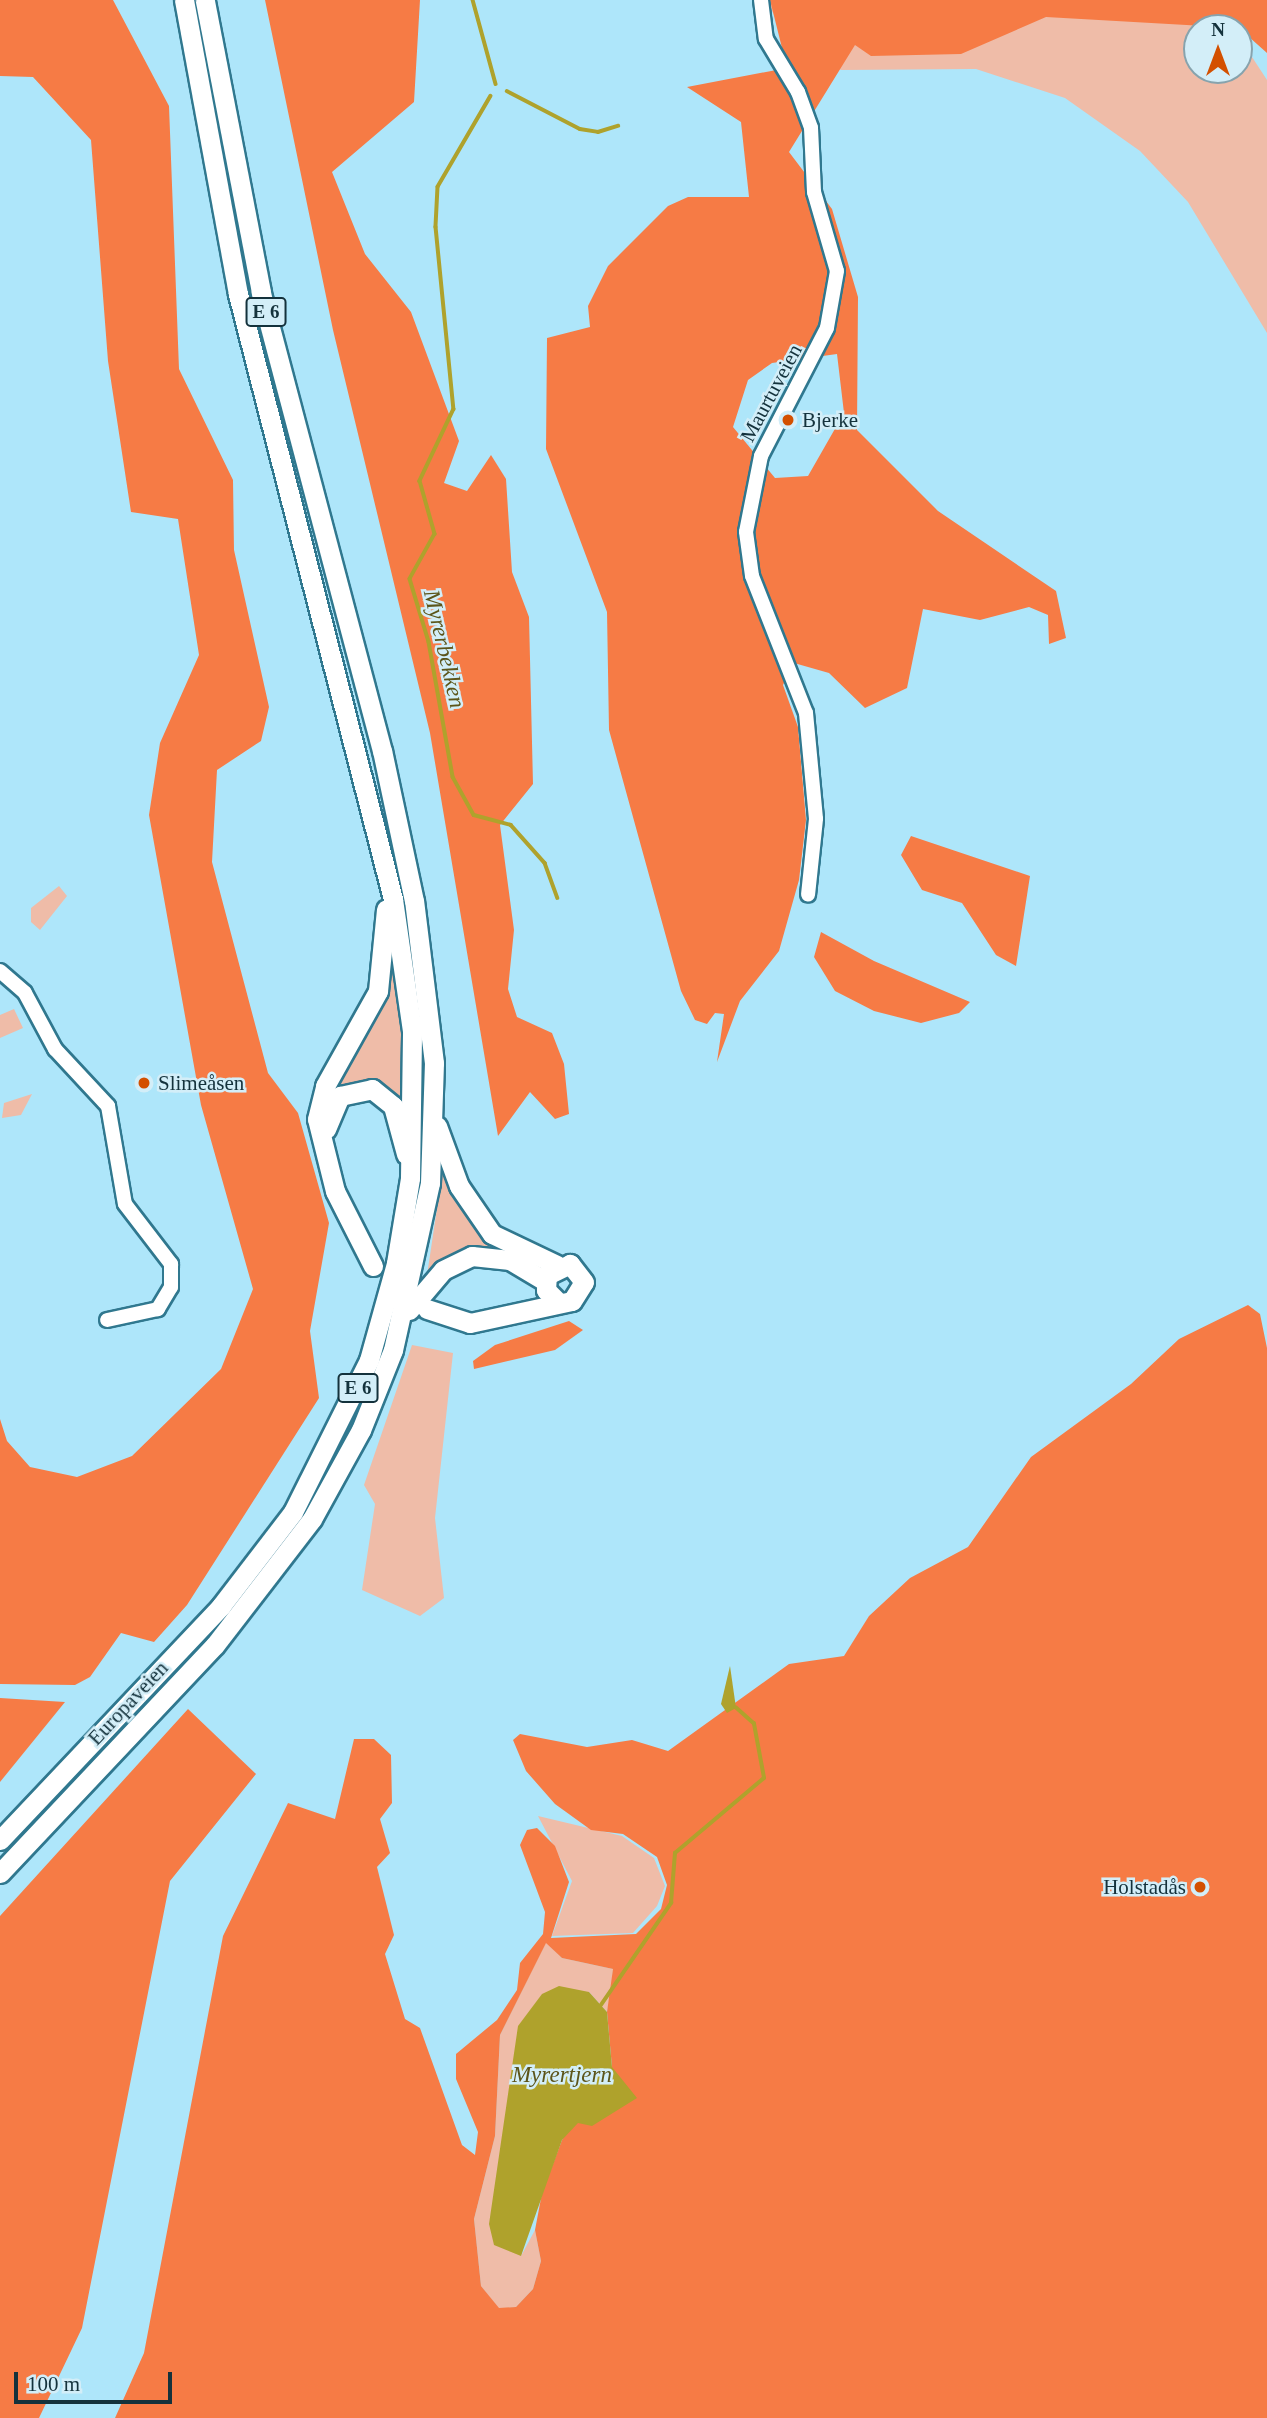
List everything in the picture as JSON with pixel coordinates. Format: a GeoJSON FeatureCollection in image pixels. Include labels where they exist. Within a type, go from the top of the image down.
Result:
{"type":"FeatureCollection","features":[{"type":"Feature","properties":{"kind":"highway","name":"E 6"},"geometry":{"type":"LineString","coordinates":[[184,0],[242,307],[386,860],[412,1031],[410,1178]]}},
{"type":"Feature","properties":{"kind":"highway","name":"E 6"},"geometry":{"type":"LineString","coordinates":[[205,0],[261,292],[391,789],[424,963],[434,1117],[427,1210],[404,1317]]}},
{"type":"Feature","properties":{"kind":"highway","name":"E 6"},"geometry":{"type":"LineString","coordinates":[[373,1266],[345,1216],[322,1147],[321,1096],[382,974],[386,860]]}},
{"type":"Feature","properties":{"kind":"highway","name":"E 6"},"geometry":{"type":"LineString","coordinates":[[322,1147],[336,1100],[353,1089],[377,1090],[396,1111],[410,1178]]}},
{"type":"Feature","properties":{"kind":"highway","name":"E 6"},"geometry":{"type":"LineString","coordinates":[[404,1317],[443,1270],[472,1256],[510,1260],[549,1290],[577,1298],[584,1282],[575,1266],[557,1265],[492,1234],[459,1186],[434,1117]]}},
{"type":"Feature","properties":{"kind":"highway","name":"Europaveien"},"geometry":{"type":"LineString","coordinates":[[0,1840],[248,1575],[293,1512],[354,1396],[396,1263],[410,1178]]}},
{"type":"Feature","properties":{"kind":"highway"},"geometry":{"type":"LineString","coordinates":[[549,1290],[557,1265]]}},
{"type":"Feature","properties":{"kind":"highway","name":"E 6"},"geometry":{"type":"LineString","coordinates":[[427,1310],[470,1324],[514,1315],[549,1290]]}},
{"type":"Feature","properties":{"kind":"highway","name":"Europaveien"},"geometry":{"type":"LineString","coordinates":[[0,1873],[215,1644],[285,1560],[361,1430],[404,1317]]}},
{"type":"Feature","properties":{"kind":"street","name":"Maurtuveien"},"geometry":{"type":"LineString","coordinates":[[761,0],[766,39],[798,92],[811,128],[814,192],[837,271],[827,328],[761,456],[746,532],[752,576],[806,713],[816,819],[808,895]]}},
{"type":"Feature","properties":{"kind":"street"},"geometry":{"type":"LineString","coordinates":[[0,971],[25,993],[55,1049],[106,1102],[125,1204],[171,1264],[171,1287],[158,1309],[107,1320]]}},
{"type":"Feature","properties":{"kind":"shaded area"},"geometry":{"type":"Polygon","coordinates":[[[0,0],[113,0],[169,106],[179,369],[233,480],[234,550],[269,707],[261,741],[217,770],[212,862],[268,1073],[298,1113],[329,1223],[310,1331],[319,1398],[187,1605],[154,1642],[121,1633],[90,1677],[75,1685],[0,1684],[0,1419],[7,1441],[30,1467],[77,1477],[132,1456],[221,1369],[253,1289],[201,1105],[149,815],[160,743],[199,655],[178,519],[131,512],[108,361],[91,140],[33,77],[0,76],[0,0]]]}},
{"type":"Feature","properties":{"kind":"shaded area"},"geometry":{"type":"Polygon","coordinates":[[[265,0],[420,0],[414,102],[332,172],[365,254],[411,312],[459,441],[444,483],[467,491],[491,455],[506,479],[512,572],[529,617],[533,784],[500,825],[514,930],[508,989],[517,1017],[552,1033],[564,1064],[569,1114],[555,1119],[530,1092],[498,1136],[430,733],[333,330],[265,0]]]}},
{"type":"Feature","properties":{"kind":"shaded area"},"geometry":{"type":"Polygon","coordinates":[[[767,0],[1214,0],[1206,14],[1183,14],[1183,84],[1253,84],[1253,58],[1267,80],[1267,333],[1188,202],[1140,151],[1065,98],[976,69],[841,70],[786,41],[767,0]]]}},
{"type":"Feature","properties":{"kind":"shaded area"},"geometry":{"type":"Polygon","coordinates":[[[770,0],[1267,0],[1267,53],[1253,40],[1253,14],[1183,14],[1183,25],[1046,17],[961,54],[871,56],[855,45],[789,152],[832,209],[858,297],[857,430],[938,511],[1056,591],[1066,638],[1049,644],[1048,615],[1029,607],[980,620],[923,609],[907,688],[865,708],[829,673],[794,663],[783,685],[798,727],[806,820],[799,880],[779,951],[740,1001],[717,1062],[724,1014],[715,1013],[707,1024],[695,1020],[681,991],[609,730],[607,612],[546,449],[547,338],[590,327],[588,306],[608,266],[668,206],[688,197],[749,197],[741,122],[687,87],[787,68],[770,0]],[[837,354],[772,363],[748,380],[733,427],[775,478],[808,476],[844,413],[837,354]]]}},
{"type":"Feature","properties":{"kind":"shaded area"},"geometry":{"type":"Polygon","coordinates":[[[911,836],[1030,876],[1016,966],[996,955],[962,903],[922,890],[901,855],[911,836]]]}},
{"type":"Feature","properties":{"kind":"shaded area"},"geometry":{"type":"Polygon","coordinates":[[[59,886],[67,896],[40,930],[31,922],[31,908],[59,886]]]}},
{"type":"Feature","properties":{"kind":"shaded area"},"geometry":{"type":"Polygon","coordinates":[[[821,932],[874,961],[970,1002],[959,1013],[921,1023],[874,1011],[835,991],[814,957],[821,932]]]}},
{"type":"Feature","properties":{"kind":"shaded area"},"geometry":{"type":"Polygon","coordinates":[[[391,947],[401,1028],[403,1116],[398,1102],[327,1095],[391,947]]]}},
{"type":"Feature","properties":{"kind":"shaded area"},"geometry":{"type":"Polygon","coordinates":[[[14,1009],[23,1028],[0,1038],[0,1015],[14,1009]]]}},
{"type":"Feature","properties":{"kind":"shaded area"},"geometry":{"type":"Polygon","coordinates":[[[32,1094],[21,1115],[2,1118],[4,1103],[32,1094]]]}},
{"type":"Feature","properties":{"kind":"shaded area"},"geometry":{"type":"Polygon","coordinates":[[[443,1168],[491,1247],[477,1249],[426,1282],[443,1168]]]}},
{"type":"Feature","properties":{"kind":"shaded area"},"geometry":{"type":"Polygon","coordinates":[[[1248,1305],[1260,1314],[1267,1348],[1267,2418],[115,2418],[144,2353],[223,1936],[288,1803],[335,1819],[354,1739],[374,1739],[391,1755],[392,1803],[380,1819],[390,1853],[377,1867],[394,1935],[385,1954],[405,2019],[420,2028],[462,2145],[475,2155],[478,2132],[456,2079],[456,2054],[497,2020],[517,1990],[520,1963],[543,1934],[545,1912],[520,1845],[527,1830],[537,1828],[555,1846],[569,1882],[551,1938],[636,1934],[661,1909],[667,1885],[657,1857],[623,1834],[591,1830],[555,1804],[526,1771],[513,1740],[520,1734],[587,1747],[632,1740],[668,1751],[789,1664],[844,1656],[869,1616],[910,1578],[968,1547],[1031,1457],[1131,1384],[1179,1339],[1248,1305]],[[546,1943],[500,2035],[495,2136],[474,2219],[481,2286],[499,2308],[516,2307],[533,2289],[541,2261],[535,2230],[542,2193],[562,2140],[612,2067],[607,2012],[613,1969],[562,1958],[546,1943]]]}},
{"type":"Feature","properties":{"kind":"shaded area"},"geometry":{"type":"Polygon","coordinates":[[[569,1321],[583,1330],[555,1350],[474,1369],[473,1361],[495,1345],[569,1321]]]}},
{"type":"Feature","properties":{"kind":"shaded area"},"geometry":{"type":"Polygon","coordinates":[[[412,1345],[453,1353],[435,1518],[444,1598],[420,1616],[362,1590],[375,1504],[364,1485],[412,1345]]]}},
{"type":"Feature","properties":{"kind":"shaded area"},"geometry":{"type":"Polygon","coordinates":[[[0,1698],[65,1702],[0,1782],[0,1698]]]}},
{"type":"Feature","properties":{"kind":"shaded area"},"geometry":{"type":"Polygon","coordinates":[[[188,1709],[256,1774],[170,1881],[82,2328],[39,2418],[0,2418],[0,1916],[188,1709]]]}},
{"type":"Feature","properties":{"kind":"shaded area"},"geometry":{"type":"Polygon","coordinates":[[[538,1816],[622,1836],[654,1858],[665,1886],[657,1906],[633,1933],[552,1936],[572,1881],[538,1816]]]}},
{"type":"Feature","properties":{"kind":"shaded area"},"geometry":{"type":"Polygon","coordinates":[[[546,1942],[562,1958],[613,1969],[612,1986],[607,2012],[589,1992],[521,2256],[535,2230],[541,2261],[533,2289],[516,2307],[499,2309],[481,2286],[474,2219],[495,2136],[500,2035],[546,1942]]]}},
{"type":"Feature","properties":{"kind":"water"},"geometry":{"type":"Polygon","coordinates":[[[730,1666],[736,1708],[727,1713],[721,1704],[730,1666]]]}},
{"type":"Feature","properties":{"kind":"water","name":"Myrertjern"},"geometry":{"type":"Polygon","coordinates":[[[559,1986],[589,1992],[607,2012],[612,2067],[637,2098],[592,2126],[578,2123],[562,2140],[521,2256],[494,2245],[489,2224],[518,2026],[542,1994],[559,1986]]]}},
{"type":"Feature","properties":{"kind":"waterway","name":"Myrerbekken"},"geometry":{"type":"LineString","coordinates":[[473,0],[496,84]]}},
{"type":"Feature","properties":{"kind":"waterway"},"geometry":{"type":"LineString","coordinates":[[507,91],[580,129],[598,132],[618,126]]}},
{"type":"Feature","properties":{"kind":"waterway","name":"Myrerbekken"},"geometry":{"type":"LineString","coordinates":[[491,96],[438,187],[436,227],[454,409],[420,481],[435,534],[410,579],[429,642],[453,777],[474,815],[511,825],[545,863],[558,898]]}},
{"type":"Feature","properties":{"kind":"waterway","name":"Myrerbekken"},"geometry":{"type":"LineString","coordinates":[[601,2005],[671,1903],[675,1853],[764,1778],[754,1724],[736,1708]]}},
{"type":"Feature","properties":{"kind":"place","name":"Bjerke"},"geometry":{"type":"Point","coordinates":[788,420]}},
{"type":"Feature","properties":{"kind":"place","name":"Slimeåsen"},"geometry":{"type":"Point","coordinates":[144,1083]}},
{"type":"Feature","properties":{"kind":"place","name":"Holstadås"},"geometry":{"type":"Point","coordinates":[1200,1887]}}]}
